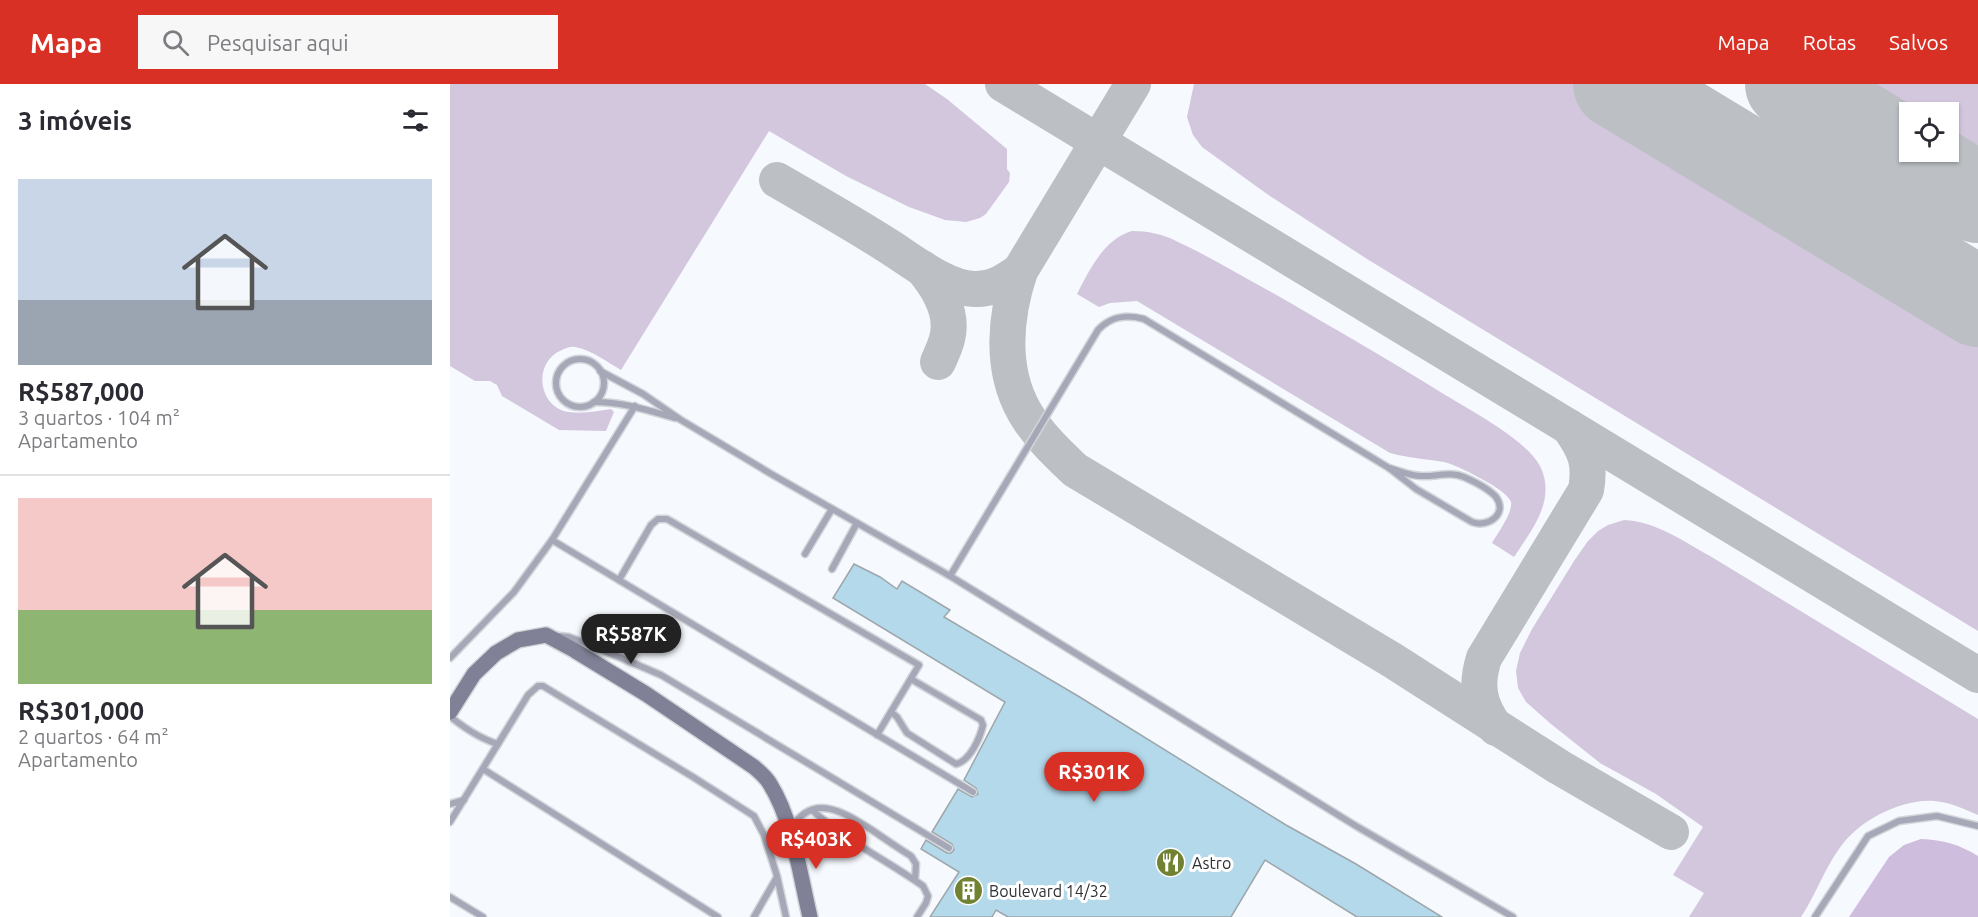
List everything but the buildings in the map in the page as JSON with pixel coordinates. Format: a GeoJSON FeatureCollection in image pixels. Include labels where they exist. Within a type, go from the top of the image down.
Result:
{"type":"FeatureCollection","features":[{"type":"Feature","properties":{"kind":"main road"},"geometry":{"type":"LineString","coordinates":[[451,711],[474,674],[496,653],[518,639],[546,635],[574,650],[646,694],[754,767],[769,782],[790,831],[810,917]]}},
{"type":"Feature","properties":{"kind":"lane"},"geometry":{"type":"LineString","coordinates":[[950,576],[1098,330],[1116,317],[1134,316],[1143,319],[1389,468],[1416,489],[1472,522],[1487,524],[1496,518],[1499,507],[1495,496],[1464,477],[1420,476],[1389,468]]}},
{"type":"Feature","properties":{"kind":"lane"},"geometry":{"type":"LineString","coordinates":[[681,420],[617,402],[594,402],[582,406],[569,404],[557,390],[556,377],[564,365],[576,359],[590,362],[600,371],[643,394],[681,420],[950,576],[1356,826],[1513,917]]}},
{"type":"Feature","properties":{"kind":"lane"},"geometry":{"type":"LineString","coordinates":[[594,402],[602,391],[600,371]]}},
{"type":"Feature","properties":{"kind":"lane"},"geometry":{"type":"LineString","coordinates":[[450,658],[514,592],[552,540],[636,406]]}},
{"type":"Feature","properties":{"kind":"lane"},"geometry":{"type":"LineString","coordinates":[[805,554],[832,509]]}},
{"type":"Feature","properties":{"kind":"lane"},"geometry":{"type":"LineString","coordinates":[[620,580],[651,525],[658,519],[667,519],[832,613],[919,666],[877,735]]}},
{"type":"Feature","properties":{"kind":"lane"},"geometry":{"type":"LineString","coordinates":[[832,569],[857,523]]}},
{"type":"Feature","properties":{"kind":"lane"},"geometry":{"type":"LineString","coordinates":[[552,540],[973,792]]}},
{"type":"Feature","properties":{"kind":"lane"},"geometry":{"type":"LineString","coordinates":[[546,635],[570,637],[661,675],[949,848]]}},
{"type":"Feature","properties":{"kind":"lane"},"geometry":{"type":"LineString","coordinates":[[891,712],[897,717],[907,734],[956,764],[966,759],[982,731],[981,720],[911,679]]}},
{"type":"Feature","properties":{"kind":"lane"},"geometry":{"type":"LineString","coordinates":[[450,822],[528,695],[538,686],[543,686],[746,809],[759,823],[777,876],[786,917]]}},
{"type":"Feature","properties":{"kind":"lane"},"geometry":{"type":"LineString","coordinates":[[451,711],[452,718],[461,725],[487,741],[498,744]]}},
{"type":"Feature","properties":{"kind":"lane"},"geometry":{"type":"LineString","coordinates":[[483,769],[718,917]]}},
{"type":"Feature","properties":{"kind":"lane"},"geometry":{"type":"LineString","coordinates":[[450,804],[464,800]]}},
{"type":"Feature","properties":{"kind":"lane"},"geometry":{"type":"LineString","coordinates":[[790,831],[799,817],[812,810],[832,808],[840,811],[911,856],[916,864],[915,880]]}},
{"type":"Feature","properties":{"kind":"lane"},"geometry":{"type":"LineString","coordinates":[[812,810],[854,842],[923,886],[928,896],[917,917]]}},
{"type":"Feature","properties":{"kind":"lane"},"geometry":{"type":"LineString","coordinates":[[1815,917],[1868,836],[1899,821],[1936,816],[1978,826]]}},
{"type":"Feature","properties":{"kind":"lane"},"geometry":{"type":"LineString","coordinates":[[754,917],[777,876]]}},
{"type":"Feature","properties":{"kind":"lane"},"geometry":{"type":"LineString","coordinates":[[450,897],[483,917]]}},
{"type":"Feature","properties":{"kind":"shaded area"},"geometry":{"type":"Polygon","coordinates":[[[450,84],[925,84],[947,99],[1007,149],[1009,182],[986,214],[980,218],[966,222],[945,220],[909,207],[846,176],[769,131],[621,370],[593,353],[573,347],[552,356],[546,364],[543,374],[545,394],[559,409],[574,413],[611,409],[614,412],[606,431],[559,430],[502,396],[497,385],[490,381],[475,381],[450,366],[450,84]]]}},
{"type":"Feature","properties":{"kind":"shaded area"},"geometry":{"type":"Polygon","coordinates":[[[1194,84],[1588,84],[1978,321],[1978,631],[1367,259],[1267,194],[1202,147],[1193,135],[1187,117],[1194,84]]]}},
{"type":"Feature","properties":{"kind":"shaded area"},"geometry":{"type":"Polygon","coordinates":[[[1818,84],[1978,84],[1978,181],[1947,162],[1959,162],[1959,102],[1899,102],[1899,133],[1818,84]]]}},
{"type":"Feature","properties":{"kind":"shaded area"},"geometry":{"type":"Polygon","coordinates":[[[1132,231],[1166,236],[1213,260],[1400,367],[1496,426],[1523,446],[1540,466],[1546,491],[1540,514],[1514,557],[1492,543],[1507,517],[1511,502],[1492,485],[1444,462],[1390,453],[1137,301],[1110,303],[1099,307],[1077,294],[1099,256],[1113,241],[1132,231]]]}},
{"type":"Feature","properties":{"kind":"shaded area"},"geometry":{"type":"Polygon","coordinates":[[[1624,520],[1647,524],[1679,538],[1978,719],[1978,815],[1951,804],[1921,801],[1894,808],[1868,821],[1857,829],[1839,849],[1801,917],[1689,917],[1704,893],[1673,875],[1703,827],[1656,794],[1600,763],[1526,702],[1518,688],[1516,671],[1520,653],[1574,561],[1598,531],[1624,520]]]}},
{"type":"Feature","properties":{"kind":"shaded area"},"geometry":{"type":"Polygon","coordinates":[[[1921,839],[1951,843],[1978,856],[1978,917],[1849,917],[1889,857],[1904,845],[1921,839]]]}},
{"type":"Feature","properties":{"kind":"taxiway"},"geometry":{"type":"LineString","coordinates":[[1003,84],[1978,675]]}},
{"type":"Feature","properties":{"kind":"taxiway"},"geometry":{"type":"LineString","coordinates":[[1133,84],[1020,271],[1015,288],[1008,324],[1008,360],[1016,394],[1035,427],[1075,470],[1392,660],[1559,767],[1671,832]]}},
{"type":"Feature","properties":{"kind":"taxiway"},"geometry":{"type":"LineString","coordinates":[[777,180],[951,284],[974,289],[987,288],[1020,271]]}},
{"type":"Feature","properties":{"kind":"taxiway"},"geometry":{"type":"LineString","coordinates":[[922,268],[939,292],[948,320],[947,339],[938,362]]}},
{"type":"Feature","properties":{"kind":"taxiway"},"geometry":{"type":"LineString","coordinates":[[1496,728],[1490,720],[1480,695],[1479,686],[1484,658],[1586,490],[1587,464],[1579,443],[1569,427]]}},
{"type":"Feature","properties":{"kind":"runway"},"geometry":{"type":"LineString","coordinates":[[1618,84],[1978,302]]}},
{"type":"Feature","properties":{"kind":"runway"},"geometry":{"type":"LineString","coordinates":[[1790,84],[1978,198]]}},
{"type":"Feature","properties":{"kind":"place","name":"Astro"},"geometry":{"type":"Point","coordinates":[1171,863]}},
{"type":"Feature","properties":{"kind":"place","name":"Boulevard 14/32"},"geometry":{"type":"Point","coordinates":[968,891]}}]}
